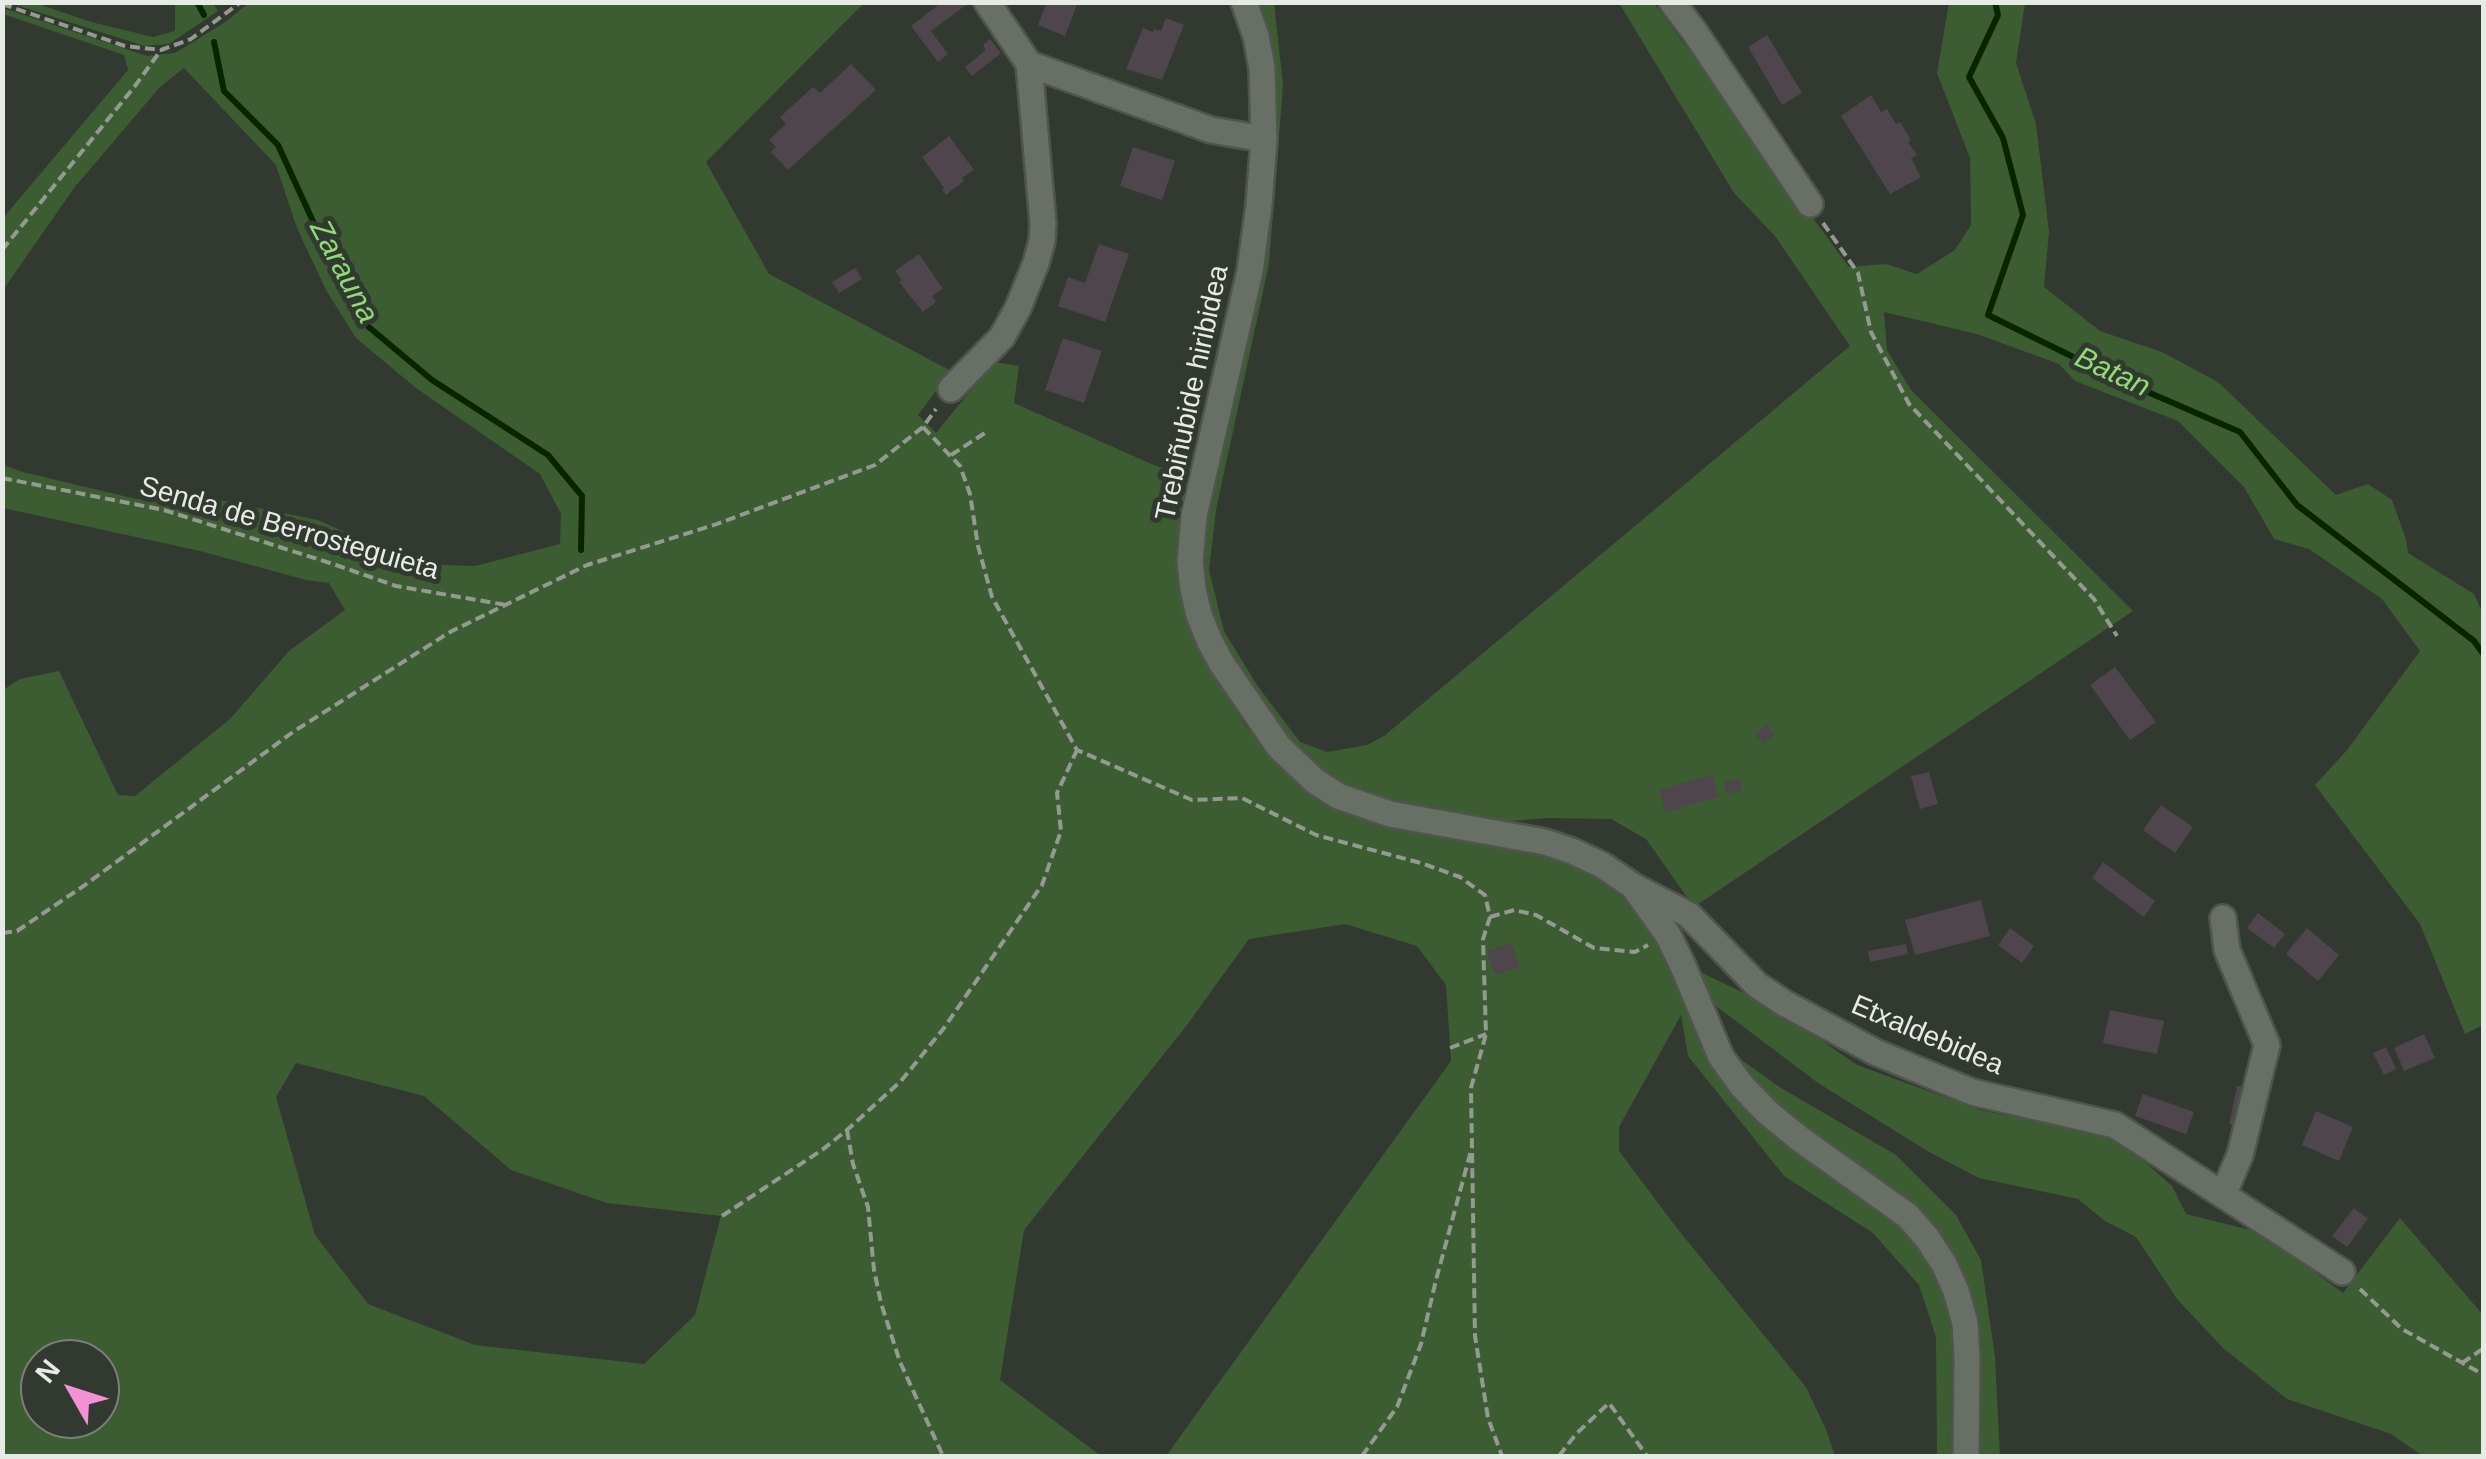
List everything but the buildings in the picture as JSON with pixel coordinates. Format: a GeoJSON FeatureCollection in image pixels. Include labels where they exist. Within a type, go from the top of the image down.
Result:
{"type":"FeatureCollection","features":[{"type":"Feature","properties":{"kind":"street"},"geometry":{"type":"LineString","coordinates":[[951,389],[1002,337],[1036,263],[1044,223],[1029,64],[987,2]]}},
{"type":"Feature","properties":{"kind":"street","name":"Trebiñubide hiribidea"},"geometry":{"type":"LineString","coordinates":[[1244,2],[1262,68],[1264,139],[1250,270],[1194,516],[1190,562],[1193,589],[1210,642],[1279,747],[1314,781],[1338,796],[1390,814],[1572,850],[1634,886]]}},
{"type":"Feature","properties":{"kind":"street"},"geometry":{"type":"LineString","coordinates":[[1672,2],[1810,204]]}},
{"type":"Feature","properties":{"kind":"street"},"geometry":{"type":"LineString","coordinates":[[1029,64],[1211,130],[1264,139]]}},
{"type":"Feature","properties":{"kind":"street"},"geometry":{"type":"LineString","coordinates":[[1634,886],[1668,935],[1721,1057],[1742,1086],[1800,1138],[1908,1216],[1944,1264],[1965,1323],[1966,1456]]}},
{"type":"Feature","properties":{"kind":"street","name":"Etxaldebidea"},"geometry":{"type":"LineString","coordinates":[[1634,886],[1690,915],[1757,985],[1784,1003],[1875,1052],[1972,1092],[2114,1125],[2342,1272]]}},
{"type":"Feature","properties":{"kind":"street"},"geometry":{"type":"LineString","coordinates":[[2223,1194],[2240,1155],[2267,1045],[2227,950],[2224,918]]}},
{"type":"Feature","properties":{"kind":"path"},"geometry":{"type":"LineString","coordinates":[[2,4],[125,46],[161,50],[191,39],[241,2]]}},
{"type":"Feature","properties":{"kind":"path"},"geometry":{"type":"LineString","coordinates":[[2,250],[161,50]]}},
{"type":"Feature","properties":{"kind":"path"},"geometry":{"type":"LineString","coordinates":[[1810,204],[1858,273],[1870,332],[1909,404],[2094,599],[2117,636]]}},
{"type":"Feature","properties":{"kind":"path"},"geometry":{"type":"LineString","coordinates":[[2,933],[17,932],[294,732],[450,632],[587,565],[714,525],[875,466],[924,427],[960,466],[970,494],[978,546],[992,596],[1077,750],[1192,800],[1242,798],[1316,834],[1460,877],[1485,895],[1490,917],[1483,939],[1486,1034],[1471,1088],[1475,1336],[1488,1418],[1502,1456]]}},
{"type":"Feature","properties":{"kind":"path"},"geometry":{"type":"LineString","coordinates":[[950,456],[984,433]]}},
{"type":"Feature","properties":{"kind":"path","name":"Senda de Berrosteguieta"},"geometry":{"type":"LineString","coordinates":[[2,478],[164,510],[396,586],[506,605]]}},
{"type":"Feature","properties":{"kind":"path"},"geometry":{"type":"LineString","coordinates":[[722,1216],[847,1130],[901,1080],[944,1028],[1042,884],[1061,831],[1057,794],[1077,750]]}},
{"type":"Feature","properties":{"kind":"path"},"geometry":{"type":"LineString","coordinates":[[1490,917],[1514,910],[1536,914],[1594,948],[1634,952],[1668,935]]}},
{"type":"Feature","properties":{"kind":"path"},"geometry":{"type":"LineString","coordinates":[[1450,1048],[1486,1034]]}},
{"type":"Feature","properties":{"kind":"path"},"geometry":{"type":"LineString","coordinates":[[847,1130],[853,1164],[868,1207],[881,1302],[900,1362],[944,1456]]}},
{"type":"Feature","properties":{"kind":"path"},"geometry":{"type":"LineString","coordinates":[[1362,1456],[1396,1407],[1421,1344],[1473,1142]]}},
{"type":"Feature","properties":{"kind":"path"},"geometry":{"type":"LineString","coordinates":[[2342,1272],[2402,1329],[2484,1375]]}},
{"type":"Feature","properties":{"kind":"path"},"geometry":{"type":"LineString","coordinates":[[2462,1364],[2484,1348]]}},
{"type":"Feature","properties":{"kind":"path"},"geometry":{"type":"LineString","coordinates":[[1560,1456],[1576,1434],[1609,1403],[1647,1456]]}},
{"type":"Feature","properties":{"kind":"green space"},"geometry":{"type":"Polygon","coordinates":[[[10,3],[35,3],[153,37],[175,31],[175,3],[213,3],[218,11],[169,44],[144,46],[10,3]]]}},
{"type":"Feature","properties":{"kind":"green space"},"geometry":{"type":"Polygon","coordinates":[[[249,3],[864,3],[706,162],[769,274],[951,371],[918,415],[936,433],[994,362],[1019,366],[1014,403],[1156,466],[1192,476],[1180,544],[1179,594],[1199,651],[1247,728],[1307,788],[1544,853],[1602,880],[1639,912],[1663,948],[1695,1030],[1724,1081],[1912,1236],[1943,1288],[1953,1329],[1954,1456],[1937,1456],[1936,1337],[1919,1285],[1873,1233],[1784,1176],[1688,1056],[1681,1015],[1619,1127],[1619,1151],[1806,1387],[1835,1456],[1166,1456],[1451,1061],[1446,985],[1417,946],[1345,924],[1249,939],[1187,1025],[1024,1230],[1000,1380],[1101,1456],[3,1456],[3,690],[20,679],[59,671],[118,795],[135,796],[230,719],[289,651],[345,610],[329,583],[3,508],[3,465],[136,499],[195,495],[318,520],[378,547],[444,565],[475,566],[560,544],[561,514],[540,474],[416,388],[356,338],[326,290],[297,228],[276,165],[184,68],[160,87],[74,188],[3,290],[3,218],[128,70],[124,55],[3,14],[3,8],[147,56],[175,53],[249,3]],[[296,1063],[276,1097],[315,1235],[368,1304],[475,1345],[644,1364],[695,1315],[721,1216],[607,1203],[511,1170],[424,1096],[296,1063]]]}},
{"type":"Feature","properties":{"kind":"green space"},"geometry":{"type":"Polygon","coordinates":[[[1255,3],[1274,3],[1283,85],[1269,264],[1216,510],[1209,570],[1224,631],[1257,685],[1300,742],[1327,752],[1367,745],[1384,736],[1850,346],[1775,236],[1734,193],[1619,3],[1654,3],[1849,267],[1886,264],[1917,274],[1955,250],[1971,225],[1970,158],[1937,73],[1949,3],[2025,3],[2016,63],[2036,124],[2049,232],[2044,287],[2100,331],[2162,352],[2218,382],[2336,495],[2368,484],[2392,500],[2408,553],[2474,594],[2483,614],[2483,1025],[2465,1034],[2420,924],[2315,785],[2347,750],[2420,651],[2382,599],[2309,549],[2274,539],[2244,487],[2178,421],[2075,381],[2059,364],[1977,334],[1884,312],[1887,350],[1911,390],[2133,611],[1694,907],[1646,839],[1611,819],[1501,822],[1350,788],[1313,768],[1269,721],[1214,630],[1201,575],[1202,526],[1260,261],[1255,3]]]}},
{"type":"Feature","properties":{"kind":"green space"},"geometry":{"type":"Polygon","coordinates":[[[1696,970],[1775,1008],[1857,1065],[1980,1110],[2117,1137],[2172,1186],[2186,1214],[2262,1233],[2343,1293],[2400,1218],[2483,1315],[2483,1456],[2423,1456],[2391,1434],[2287,1399],[2223,1348],[2177,1299],[2136,1237],[2105,1221],[2078,1199],[1979,1178],[1929,1152],[1818,1083],[1704,997],[1696,970]]]}},
{"type":"Feature","properties":{"kind":"green space"},"geometry":{"type":"Polygon","coordinates":[[[1729,1051],[1781,1088],[1896,1155],[1956,1215],[1981,1260],[1995,1357],[2000,1456],[1977,1456],[1977,1314],[1948,1245],[1916,1209],[1774,1105],[1729,1051]]]}},
{"type":"Feature","properties":{"kind":"waterway","name":"Zarauna"},"geometry":{"type":"LineString","coordinates":[[197,2],[204,15]]}},
{"type":"Feature","properties":{"kind":"waterway","name":"Batan"},"geometry":{"type":"LineString","coordinates":[[1995,2],[1998,15],[1969,77],[2003,138],[2023,215],[1988,315],[2120,380],[2240,432],[2297,505],[2474,641],[2484,655]]}},
{"type":"Feature","properties":{"kind":"waterway","name":"Zarauna"},"geometry":{"type":"LineString","coordinates":[[214,42],[224,91],[278,145],[364,323],[432,380],[548,455],[582,496],[581,550]]}}]}
